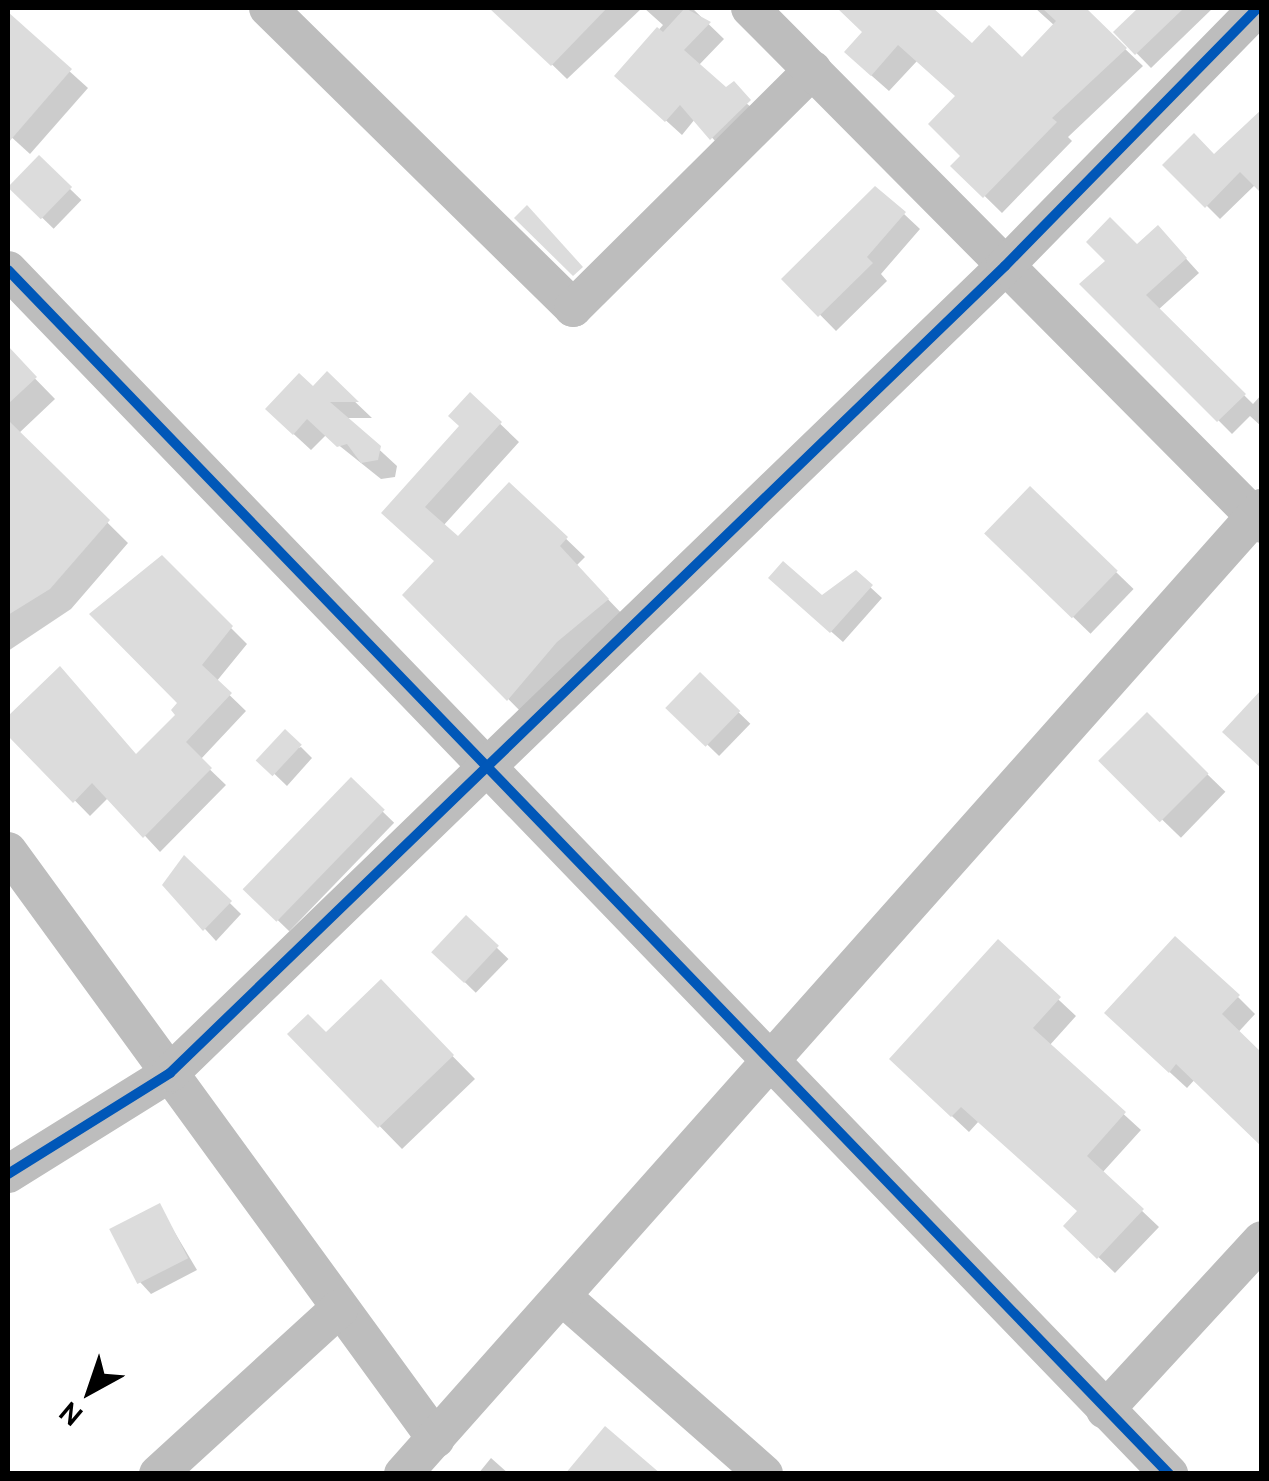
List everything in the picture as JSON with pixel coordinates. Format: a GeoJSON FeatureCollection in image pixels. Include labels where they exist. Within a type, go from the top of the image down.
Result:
{"type":"FeatureCollection","features":[{"type":"Feature","properties":{"kind":"street"},"geometry":{"type":"LineString","coordinates":[[268,8],[573,308],[813,70]]}},
{"type":"Feature","properties":{"kind":"street"},"geometry":{"type":"LineString","coordinates":[[403,1474],[565,1299],[1259,516],[750,8]]}},
{"type":"Feature","properties":{"kind":"street"},"geometry":{"type":"LineString","coordinates":[[8,1174],[170,1073],[488,772],[1005,266],[1258,8]]}},
{"type":"Feature","properties":{"kind":"street"},"geometry":{"type":"LineString","coordinates":[[8,270],[1168,1474]]}},
{"type":"Feature","properties":{"kind":"street"},"geometry":{"type":"LineString","coordinates":[[8,850],[436,1439]]}},
{"type":"Feature","properties":{"kind":"street"},"geometry":{"type":"LineString","coordinates":[[1104,1410],[1262,1240]]}},
{"type":"Feature","properties":{"kind":"street"},"geometry":{"type":"LineString","coordinates":[[565,1299],[764,1474]]}},
{"type":"Feature","properties":{"kind":"street"},"geometry":{"type":"LineString","coordinates":[[158,1474],[340,1308]]}},
{"type":"Feature","properties":{"kind":"building"},"geometry":{"type":"Polygon","coordinates":[[[489,8],[607,8],[551,66],[489,8]]]}},
{"type":"Feature","properties":{"kind":"building"},"geometry":{"type":"Polygon","coordinates":[[[685,8],[711,22],[684,50],[726,87],[734,81],[751,100],[710,140],[680,105],[665,122],[614,76],[657,27],[663,32],[685,8]]]}},
{"type":"Feature","properties":{"kind":"building"},"geometry":{"type":"Polygon","coordinates":[[[837,8],[933,8],[972,43],[989,25],[1022,57],[1056,21],[1042,8],[1086,8],[1127,48],[1052,118],[1057,122],[983,198],[950,166],[960,156],[928,124],[955,96],[898,45],[871,76],[844,52],[862,32],[837,8]]]}},
{"type":"Feature","properties":{"kind":"building"},"geometry":{"type":"Polygon","coordinates":[[[1138,8],[1184,8],[1135,55],[1113,32],[1138,8]]]}},
{"type":"Feature","properties":{"kind":"building"},"geometry":{"type":"Polygon","coordinates":[[[8,12],[72,69],[8,143],[8,12]]]}},
{"type":"Feature","properties":{"kind":"building"},"geometry":{"type":"Polygon","coordinates":[[[1262,109],[1262,194],[1240,172],[1205,208],[1162,165],[1194,133],[1214,154],[1262,109]]]}},
{"type":"Feature","properties":{"kind":"building"},"geometry":{"type":"Polygon","coordinates":[[[39,155],[72,187],[41,219],[8,188],[39,155]]]}},
{"type":"Feature","properties":{"kind":"building"},"geometry":{"type":"Polygon","coordinates":[[[875,186],[906,212],[867,257],[873,263],[818,317],[781,279],[875,186]]]}},
{"type":"Feature","properties":{"kind":"building"},"geometry":{"type":"Polygon","coordinates":[[[527,205],[583,267],[573,276],[514,218],[527,205]]]}},
{"type":"Feature","properties":{"kind":"building"},"geometry":{"type":"Polygon","coordinates":[[[1110,217],[1137,244],[1158,225],[1187,258],[1146,295],[1246,394],[1217,422],[1079,284],[1105,261],[1086,242],[1110,217]]]}},
{"type":"Feature","properties":{"kind":"building"},"geometry":{"type":"Polygon","coordinates":[[[8,346],[37,377],[8,404],[8,346]]]}},
{"type":"Feature","properties":{"kind":"building"},"geometry":{"type":"Polygon","coordinates":[[[327,371],[359,402],[330,402],[381,446],[378,460],[361,463],[347,444],[337,447],[307,419],[293,435],[265,409],[299,373],[313,386],[327,371]]]}},
{"type":"Feature","properties":{"kind":"building"},"geometry":{"type":"Polygon","coordinates":[[[470,392],[502,422],[425,507],[458,536],[509,482],[568,537],[560,546],[609,599],[557,642],[507,701],[402,595],[434,561],[381,513],[459,426],[448,416],[470,392]]]}},
{"type":"Feature","properties":{"kind":"building"},"geometry":{"type":"Polygon","coordinates":[[[8,420],[110,520],[50,589],[8,615],[8,420]]]}},
{"type":"Feature","properties":{"kind":"building"},"geometry":{"type":"Polygon","coordinates":[[[1030,486],[1118,571],[1072,618],[984,533],[1030,486]]]}},
{"type":"Feature","properties":{"kind":"building"},"geometry":{"type":"Polygon","coordinates":[[[162,555],[233,626],[202,665],[232,693],[186,742],[212,768],[143,838],[92,783],[73,803],[8,736],[8,716],[60,666],[136,754],[175,715],[171,710],[177,703],[89,614],[162,555]]]}},
{"type":"Feature","properties":{"kind":"building"},"geometry":{"type":"Polygon","coordinates":[[[783,561],[822,595],[856,570],[873,585],[830,633],[768,578],[783,561]]]}},
{"type":"Feature","properties":{"kind":"building"},"geometry":{"type":"Polygon","coordinates":[[[700,672],[740,711],[706,747],[665,708],[700,672]]]}},
{"type":"Feature","properties":{"kind":"building"},"geometry":{"type":"Polygon","coordinates":[[[1262,689],[1262,769],[1222,732],[1262,689]]]}},
{"type":"Feature","properties":{"kind":"building"},"geometry":{"type":"Polygon","coordinates":[[[1147,712],[1209,774],[1160,822],[1098,761],[1147,712]]]}},
{"type":"Feature","properties":{"kind":"building"},"geometry":{"type":"Polygon","coordinates":[[[285,729],[302,745],[272,776],[256,760],[285,729]]]}},
{"type":"Feature","properties":{"kind":"building"},"geometry":{"type":"Polygon","coordinates":[[[351,777],[385,810],[276,922],[243,889],[351,777]]]}},
{"type":"Feature","properties":{"kind":"building"},"geometry":{"type":"Polygon","coordinates":[[[184,855],[232,901],[203,931],[162,885],[184,855]]]}},
{"type":"Feature","properties":{"kind":"building"},"geometry":{"type":"Polygon","coordinates":[[[466,915],[499,946],[464,983],[431,952],[466,915]]]}},
{"type":"Feature","properties":{"kind":"building"},"geometry":{"type":"Polygon","coordinates":[[[1175,936],[1240,995],[1222,1014],[1262,1053],[1262,1147],[1176,1064],[1169,1073],[1104,1013],[1175,936]]]}},
{"type":"Feature","properties":{"kind":"building"},"geometry":{"type":"Polygon","coordinates":[[[998,939],[1061,997],[1033,1028],[1126,1112],[1087,1156],[1144,1209],[1097,1259],[1063,1226],[1077,1211],[961,1107],[951,1117],[889,1059],[998,939]]]}},
{"type":"Feature","properties":{"kind":"building"},"geometry":{"type":"Polygon","coordinates":[[[381,979],[454,1055],[378,1128],[287,1034],[308,1014],[326,1032],[381,979]]]}},
{"type":"Feature","properties":{"kind":"building"},"geometry":{"type":"Polygon","coordinates":[[[160,1203],[188,1258],[137,1284],[109,1229],[160,1203]]]}},
{"type":"Feature","properties":{"kind":"building"},"geometry":{"type":"Polygon","coordinates":[[[605,1426],[661,1474],[565,1474],[605,1426]]]}},
{"type":"Feature","properties":{"kind":"cycle path"},"geometry":{"type":"LineString","coordinates":[[8,1174],[170,1073],[1005,266],[1258,8]]}},
{"type":"Feature","properties":{"kind":"cycle path"},"geometry":{"type":"LineString","coordinates":[[8,270],[1169,1474]]}}]}
